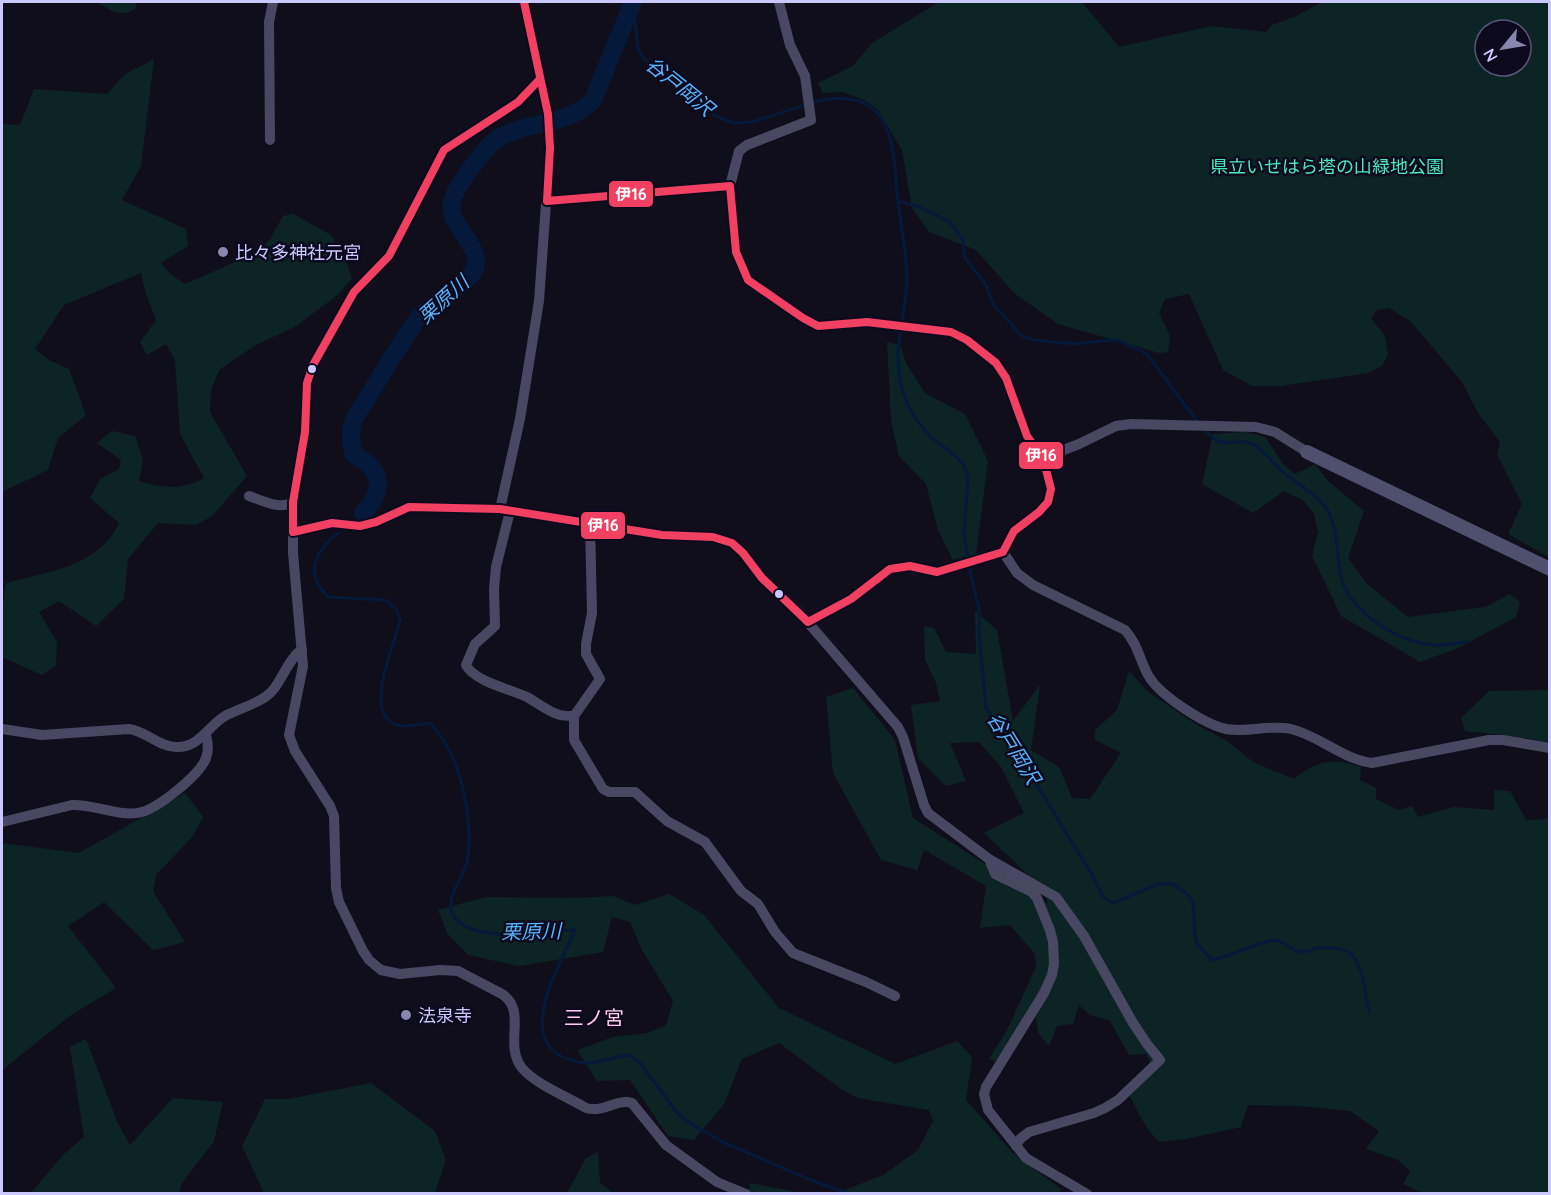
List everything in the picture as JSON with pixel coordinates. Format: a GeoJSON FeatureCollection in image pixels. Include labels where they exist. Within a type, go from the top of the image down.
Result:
{"type":"FeatureCollection","features":[{"type":"Feature","properties":{"kind":"street"},"geometry":{"type":"LineString","coordinates":[[270,140],[269,22],[273,2]]}},
{"type":"Feature","properties":{"kind":"street"},"geometry":{"type":"LineString","coordinates":[[524,2],[548,114],[549,133],[547,201],[539,301],[496,567],[495,626],[475,644],[466,665],[469,670],[489,682],[526,696],[551,712],[574,716]]}},
{"type":"Feature","properties":{"kind":"street"},"geometry":{"type":"LineString","coordinates":[[779,2],[790,45],[805,76],[812,120],[741,148],[730,186],[736,252],[748,280],[818,326],[867,322],[951,332],[967,340],[996,363],[1006,378],[1027,436],[1043,458],[1050,481],[1051,496],[1039,512],[1014,531],[1003,552],[937,572],[910,566],[890,569],[851,599],[808,622]]}},
{"type":"Feature","properties":{"kind":"street"},"geometry":{"type":"LineString","coordinates":[[540,79],[518,102],[444,150],[388,256],[354,292],[313,365],[307,383],[305,432],[293,502],[293,553],[303,666],[289,735],[295,751],[334,816],[336,888],[339,902],[369,960],[381,970],[400,974],[458,970],[502,994],[509,999],[515,1013],[513,1045],[515,1056],[529,1076],[593,1110],[621,1102],[632,1102],[666,1145],[717,1182],[746,1194]]}},
{"type":"Feature","properties":{"kind":"street"},"geometry":{"type":"LineString","coordinates":[[547,201],[730,186]]}},
{"type":"Feature","properties":{"kind":"street"},"geometry":{"type":"LineString","coordinates":[[1043,458],[1116,426],[1131,424],[1256,427],[1275,432],[1307,452],[1550,569]]}},
{"type":"Feature","properties":{"kind":"street"},"geometry":{"type":"LineString","coordinates":[[249,496],[286,506],[293,502]]}},
{"type":"Feature","properties":{"kind":"street"},"geometry":{"type":"LineString","coordinates":[[293,532],[332,523],[360,526],[376,522],[409,507],[505,510],[662,535],[713,537],[732,543],[743,553],[762,578],[808,622],[901,732],[928,813],[989,859],[1050,893],[1061,903],[1084,936],[1146,1044],[1160,1060],[1118,1100],[1095,1113],[1029,1132],[1020,1139],[1016,1146]]}},
{"type":"Feature","properties":{"kind":"street"},"geometry":{"type":"LineString","coordinates":[[590,522],[592,613],[586,654],[600,679],[574,716],[574,740],[603,789],[609,792],[635,792],[667,821],[705,842],[741,891],[758,904],[775,932],[793,953],[866,982],[894,996]]}},
{"type":"Feature","properties":{"kind":"street"},"geometry":{"type":"LineString","coordinates":[[1003,552],[1017,573],[1033,585],[1125,630],[1135,641],[1141,659],[1156,687],[1211,724],[1228,729],[1289,729],[1306,734],[1357,761],[1372,763],[1489,740],[1503,740],[1550,748]]}},
{"type":"Feature","properties":{"kind":"street"},"geometry":{"type":"LineString","coordinates":[[2,729],[42,735],[137,730],[174,747],[191,744],[206,735],[223,718],[272,692],[293,656],[302,649]]}},
{"type":"Feature","properties":{"kind":"street"},"geometry":{"type":"LineString","coordinates":[[2,822],[72,805],[126,813],[142,812],[165,800],[192,776],[206,759],[208,744],[206,735]]}},
{"type":"Feature","properties":{"kind":"street"},"geometry":{"type":"LineString","coordinates":[[989,859],[995,874],[1032,892],[1037,898],[1053,942],[1054,964],[1049,984],[986,1087],[984,1094],[988,1110],[1026,1158],[1087,1194]]}},
{"type":"Feature","properties":{"kind":"green space"},"geometry":{"type":"Polygon","coordinates":[[[97,2],[137,2],[136,8],[121,13],[112,11],[97,2]]]}},
{"type":"Feature","properties":{"kind":"green space","name":"県立いせはら塔の山緑地公園"},"geometry":{"type":"Polygon","coordinates":[[[939,2],[1082,2],[1119,47],[1211,26],[1266,32],[1272,25],[1294,17],[1322,2],[1549,2],[1549,557],[1508,534],[1522,504],[1497,454],[1500,442],[1478,413],[1462,382],[1411,322],[1389,308],[1377,310],[1371,318],[1385,336],[1388,355],[1382,366],[1368,373],[1281,386],[1252,386],[1223,370],[1189,294],[1165,299],[1159,313],[1170,336],[1168,352],[1159,353],[1058,324],[1014,293],[976,250],[929,232],[912,208],[902,150],[878,110],[864,100],[842,92],[823,93],[818,83],[853,66],[872,43],[939,2]]]}},
{"type":"Feature","properties":{"kind":"green space"},"geometry":{"type":"Polygon","coordinates":[[[154,59],[141,166],[122,200],[186,229],[188,246],[161,263],[169,273],[185,284],[260,251],[283,216],[293,214],[331,235],[346,260],[352,278],[339,294],[296,326],[254,346],[219,370],[211,390],[210,412],[247,476],[212,516],[196,525],[158,523],[128,559],[124,599],[96,626],[59,601],[39,612],[57,642],[56,666],[42,675],[2,657],[2,610],[6,583],[71,565],[99,549],[110,537],[119,523],[90,498],[100,479],[119,469],[121,460],[97,443],[112,431],[135,436],[143,459],[139,481],[180,487],[204,478],[180,434],[175,360],[166,344],[147,355],[140,342],[156,320],[141,273],[64,305],[35,349],[49,360],[69,369],[86,415],[58,438],[48,470],[2,492],[2,124],[20,125],[34,89],[107,94],[125,74],[154,59]]]}},
{"type":"Feature","properties":{"kind":"green space"},"geometry":{"type":"Polygon","coordinates":[[[887,342],[900,345],[906,363],[925,393],[965,414],[988,461],[976,554],[953,560],[938,530],[926,484],[899,456],[891,420],[887,342]]]}},
{"type":"Feature","properties":{"kind":"green space"},"geometry":{"type":"Polygon","coordinates":[[[1245,432],[1265,437],[1284,465],[1295,474],[1315,464],[1328,481],[1364,511],[1348,558],[1367,584],[1408,617],[1485,607],[1510,594],[1520,602],[1516,617],[1458,648],[1420,662],[1341,616],[1312,556],[1318,533],[1314,514],[1303,500],[1284,491],[1253,513],[1202,484],[1213,434],[1245,432]]]}},
{"type":"Feature","properties":{"kind":"green space"},"geometry":{"type":"Polygon","coordinates":[[[975,611],[997,630],[1013,721],[1040,685],[1031,750],[1059,767],[1072,798],[1090,799],[1121,753],[1095,740],[1095,730],[1117,710],[1129,671],[1147,691],[1197,725],[1227,741],[1253,762],[1294,779],[1318,764],[1342,762],[1361,767],[1360,780],[1376,788],[1376,799],[1399,810],[1412,806],[1418,817],[1454,807],[1494,810],[1494,790],[1510,791],[1526,820],[1549,819],[1549,1193],[1423,1193],[1403,1184],[1410,1171],[1398,1160],[1366,1149],[1379,1131],[1350,1111],[1300,1106],[1248,1105],[1241,1127],[1186,1139],[1159,1142],[1145,1124],[1128,1093],[1153,1067],[1146,1054],[1129,1055],[1110,1021],[1090,1015],[1079,1005],[1073,1024],[1057,1026],[1049,1046],[1038,1033],[1034,1005],[996,1062],[989,1059],[1007,1030],[1036,967],[1035,954],[1010,925],[980,928],[986,886],[924,850],[917,870],[881,860],[833,773],[826,697],[853,688],[895,740],[913,818],[1048,904],[1045,891],[984,833],[1024,813],[1001,767],[979,742],[950,743],[966,781],[946,786],[918,758],[911,705],[940,701],[936,683],[925,660],[924,626],[934,628],[946,652],[976,654],[975,611]]]}},
{"type":"Feature","properties":{"kind":"green space"},"geometry":{"type":"Polygon","coordinates":[[[1549,690],[1549,742],[1465,731],[1461,718],[1489,691],[1549,690]]]}},
{"type":"Feature","properties":{"kind":"green space"},"geometry":{"type":"Polygon","coordinates":[[[185,793],[203,817],[192,837],[156,875],[153,891],[185,942],[153,950],[104,902],[68,926],[116,988],[71,1015],[2,1070],[2,843],[79,853],[185,793]]]}},
{"type":"Feature","properties":{"kind":"green space"},"geometry":{"type":"Polygon","coordinates":[[[669,894],[704,915],[779,1008],[895,1064],[957,1041],[972,1057],[966,1100],[1013,1153],[1062,1190],[1055,1194],[837,1193],[883,1175],[918,1150],[933,1121],[929,1110],[858,1098],[841,1089],[779,1043],[742,1059],[724,1104],[694,1140],[668,1136],[630,1080],[597,1081],[577,1050],[613,1037],[647,1033],[666,1025],[673,1001],[642,950],[630,922],[612,917],[603,952],[519,966],[468,955],[447,933],[438,910],[486,897],[613,896],[635,905],[669,894]]]}},
{"type":"Feature","properties":{"kind":"green space"},"geometry":{"type":"Polygon","coordinates":[[[86,1039],[118,1124],[130,1145],[173,1098],[223,1102],[214,1141],[182,1183],[179,1193],[31,1193],[63,1155],[84,1137],[70,1047],[86,1039]]]}},
{"type":"Feature","properties":{"kind":"green space"},"geometry":{"type":"Polygon","coordinates":[[[371,1083],[435,1131],[446,1160],[435,1193],[264,1193],[242,1146],[265,1099],[288,1099],[371,1083]]]}},
{"type":"Feature","properties":{"kind":"green space"},"geometry":{"type":"Polygon","coordinates":[[[598,1152],[600,1183],[613,1193],[567,1193],[586,1158],[598,1152]]]}},
{"type":"Feature","properties":{"kind":"green space"},"geometry":{"type":"Polygon","coordinates":[[[750,1183],[801,1193],[748,1194],[750,1183]]]}},
{"type":"Feature","properties":{"kind":"waterway","name":"栗原川"},"geometry":{"type":"LineString","coordinates":[[363,513],[377,492],[378,481],[371,467],[353,454],[351,434],[354,419],[417,319],[465,281],[476,265],[472,247],[452,211],[452,201],[458,187],[487,148],[498,139],[511,132],[568,116],[593,100],[633,2]]}},
{"type":"Feature","properties":{"kind":"waterway","name":"谷戸岡沢"},"geometry":{"type":"LineString","coordinates":[[633,4],[638,48],[642,56],[716,116],[733,123],[752,122],[805,105]]}},
{"type":"Feature","properties":{"kind":"waterway"},"geometry":{"type":"LineString","coordinates":[[812,103],[835,98],[847,99],[867,105],[875,111],[883,120],[891,140],[898,201],[920,207],[950,222],[963,240],[965,258],[986,285],[993,304],[1022,336],[1034,340],[1075,344],[1120,341],[1147,354],[1197,421]]}},
{"type":"Feature","properties":{"kind":"waterway","name":"谷戸岡沢"},"geometry":{"type":"LineString","coordinates":[[898,202],[907,280],[898,356],[901,386],[917,421],[937,442],[958,458],[966,470],[968,476],[964,536],[968,558]]}},
{"type":"Feature","properties":{"kind":"waterway"},"geometry":{"type":"LineString","coordinates":[[1203,428],[1218,441],[1246,442],[1257,447],[1282,471],[1321,502],[1334,528],[1339,566],[1346,589],[1354,601],[1377,623],[1406,639],[1421,643],[1438,645],[1466,642]]}},
{"type":"Feature","properties":{"kind":"waterway","name":"栗原川"},"geometry":{"type":"LineString","coordinates":[[338,533],[324,547],[315,562],[314,571],[320,588],[328,597],[385,600],[396,609],[400,619],[384,673],[381,703],[384,714],[392,723],[401,726],[430,723],[444,741],[457,768],[468,816],[469,848],[465,868],[452,897],[453,914],[465,926],[491,933],[519,934],[575,930],[549,988],[544,1008],[542,1028],[548,1044],[561,1056],[585,1063],[630,1055],[640,1063],[678,1114],[693,1125],[725,1143],[813,1181],[850,1194]]}},
{"type":"Feature","properties":{"kind":"waterway","name":"谷戸岡沢"},"geometry":{"type":"LineString","coordinates":[[969,565],[980,614],[979,634],[986,708],[1017,753],[1104,898],[1113,903],[1158,884],[1173,884],[1188,895],[1193,902],[1197,943],[1211,960],[1274,940],[1294,950],[1305,952],[1317,948],[1345,950],[1352,955],[1360,968],[1370,1013]]}},
{"type":"Feature","properties":{"kind":"transit line","name":"伊16"},"geometry":{"type":"LineString","coordinates":[[524,2],[548,114],[550,148],[547,201],[730,186],[736,252],[748,280],[803,318],[818,326],[867,322],[951,332],[967,340],[996,363],[1006,378],[1027,436],[1043,458],[1051,489],[1048,502],[1014,531],[1003,552],[937,572],[910,566],[890,569],[851,599],[808,622],[762,578],[743,553],[732,543],[713,537],[662,535],[500,509],[409,507],[376,522],[360,526],[332,523],[293,532],[293,502],[305,432],[307,383],[313,365],[354,292],[389,256],[444,150],[518,102],[540,79]]}},
{"type":"Feature","properties":{"kind":"place","name":"比々多神社元宮"},"geometry":{"type":"Point","coordinates":[223,252]}},
{"type":"Feature","properties":{"kind":"place","name":"法泉寺"},"geometry":{"type":"Point","coordinates":[406,1015]}},
{"type":"Feature","properties":{"kind":"district","name":"三ノ宮"},"geometry":{"type":"Point","coordinates":[594,1017]}}]}
